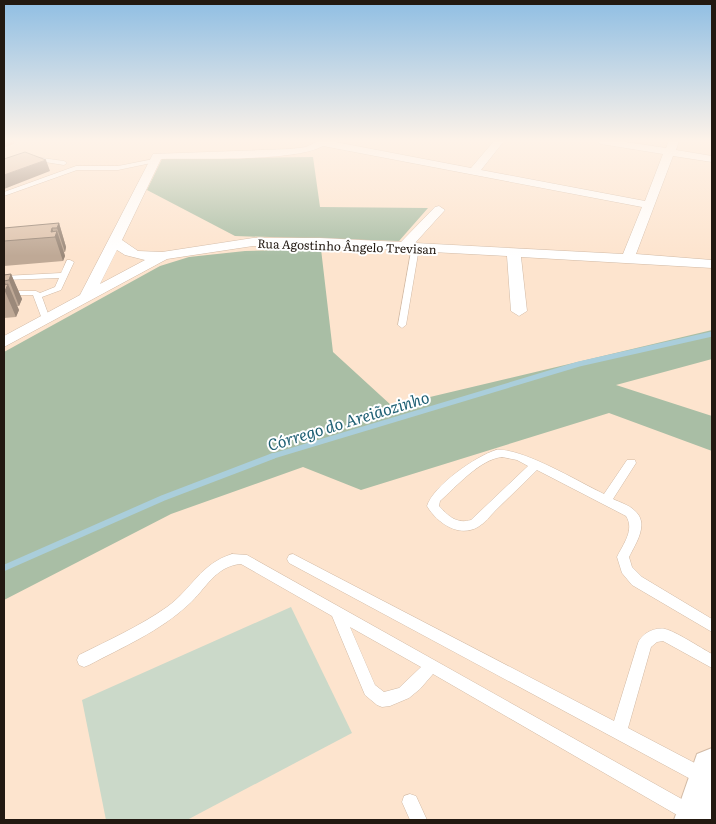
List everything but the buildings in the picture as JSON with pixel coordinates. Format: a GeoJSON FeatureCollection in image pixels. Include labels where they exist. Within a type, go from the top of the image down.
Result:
{"type":"FeatureCollection","features":[{"type":"Feature","properties":{"kind":"street"},"geometry":{"type":"LineString","coordinates":[[86,298],[145,179]]}},
{"type":"Feature","properties":{"kind":"street"},"geometry":{"type":"LineString","coordinates":[[513,179],[649,205]]}},
{"type":"Feature","properties":{"kind":"street"},"geometry":{"type":"LineString","coordinates":[[628,258],[659,179]]}},
{"type":"Feature","properties":{"kind":"street"},"geometry":{"type":"LineString","coordinates":[[409,247],[439,210]]}},
{"type":"Feature","properties":{"kind":"street"},"geometry":{"type":"LineString","coordinates":[[115,240],[122,250],[139,256],[163,256]]}},
{"type":"Feature","properties":{"kind":"street","name":"Rua Agostinho Ângelo Trevisan"},"geometry":{"type":"LineString","coordinates":[[4,342],[163,256],[253,242],[514,252],[712,264]]}},
{"type":"Feature","properties":{"kind":"street"},"geometry":{"type":"LineString","coordinates":[[514,252],[519,311]]}},
{"type":"Feature","properties":{"kind":"lane"},"geometry":{"type":"LineString","coordinates":[[4,194],[44,179]]}},
{"type":"Feature","properties":{"kind":"lane"},"geometry":{"type":"LineString","coordinates":[[402,325],[409,247]]}},
{"type":"Feature","properties":{"kind":"lane"},"geometry":{"type":"LineString","coordinates":[[38,296],[58,288],[70,262]]}},
{"type":"Feature","properties":{"kind":"lane"},"geometry":{"type":"LineString","coordinates":[[4,278],[64,275]]}},
{"type":"Feature","properties":{"kind":"lane"},"geometry":{"type":"LineString","coordinates":[[4,293],[36,293],[46,319]]}},
{"type":"Feature","properties":{"kind":"lane"},"geometry":{"type":"LineString","coordinates":[[536,465],[475,523],[467,527],[459,527],[438,515],[433,506],[435,499],[480,462],[496,454],[509,454],[536,465],[630,513],[637,520],[637,528],[623,557],[626,569],[637,581],[712,626]]}},
{"type":"Feature","properties":{"kind":"lane"},"geometry":{"type":"LineString","coordinates":[[606,500],[631,463]]}},
{"type":"Feature","properties":{"kind":"lane"},"geometry":{"type":"LineString","coordinates":[[84,660],[164,616],[183,602],[218,563],[230,558],[243,559],[431,666],[703,797]]}},
{"type":"Feature","properties":{"kind":"lane"},"geometry":{"type":"LineString","coordinates":[[293,560],[619,732],[703,797]]}},
{"type":"Feature","properties":{"kind":"lane"},"geometry":{"type":"LineString","coordinates":[[337,613],[370,690],[382,700],[396,699],[409,692],[431,666]]}},
{"type":"Feature","properties":{"kind":"lane"},"geometry":{"type":"LineString","coordinates":[[619,732],[645,643],[654,636],[664,635],[712,661]]}},
{"type":"Feature","properties":{"kind":"lane"},"geometry":{"type":"LineString","coordinates":[[410,802],[419,820]]}},
{"type":"Feature","properties":{"kind":"green space"},"geometry":{"type":"Polygon","coordinates":[[[152,179],[316,179],[320,207],[428,208],[399,241],[235,236],[147,190],[152,179]]]}},
{"type":"Feature","properties":{"kind":"green space"},"geometry":{"type":"Polygon","coordinates":[[[321,249],[333,352],[392,406],[712,330],[712,359],[616,385],[712,416],[712,451],[609,413],[361,490],[303,467],[171,514],[4,600],[4,352],[160,266],[189,257],[245,251],[321,249]]]}},
{"type":"Feature","properties":{"kind":"green space"},"geometry":{"type":"Polygon","coordinates":[[[291,607],[352,733],[187,820],[106,820],[82,700],[291,607]]]}},
{"type":"Feature","properties":{"kind":"waterway","name":"Córrego do Areiãozinho"},"geometry":{"type":"LineString","coordinates":[[272,456],[579,364],[712,334]]}},
{"type":"Feature","properties":{"kind":"waterway","name":"Córrego do Areiãozinho"},"geometry":{"type":"LineString","coordinates":[[4,568],[163,498],[272,456]]}}]}
